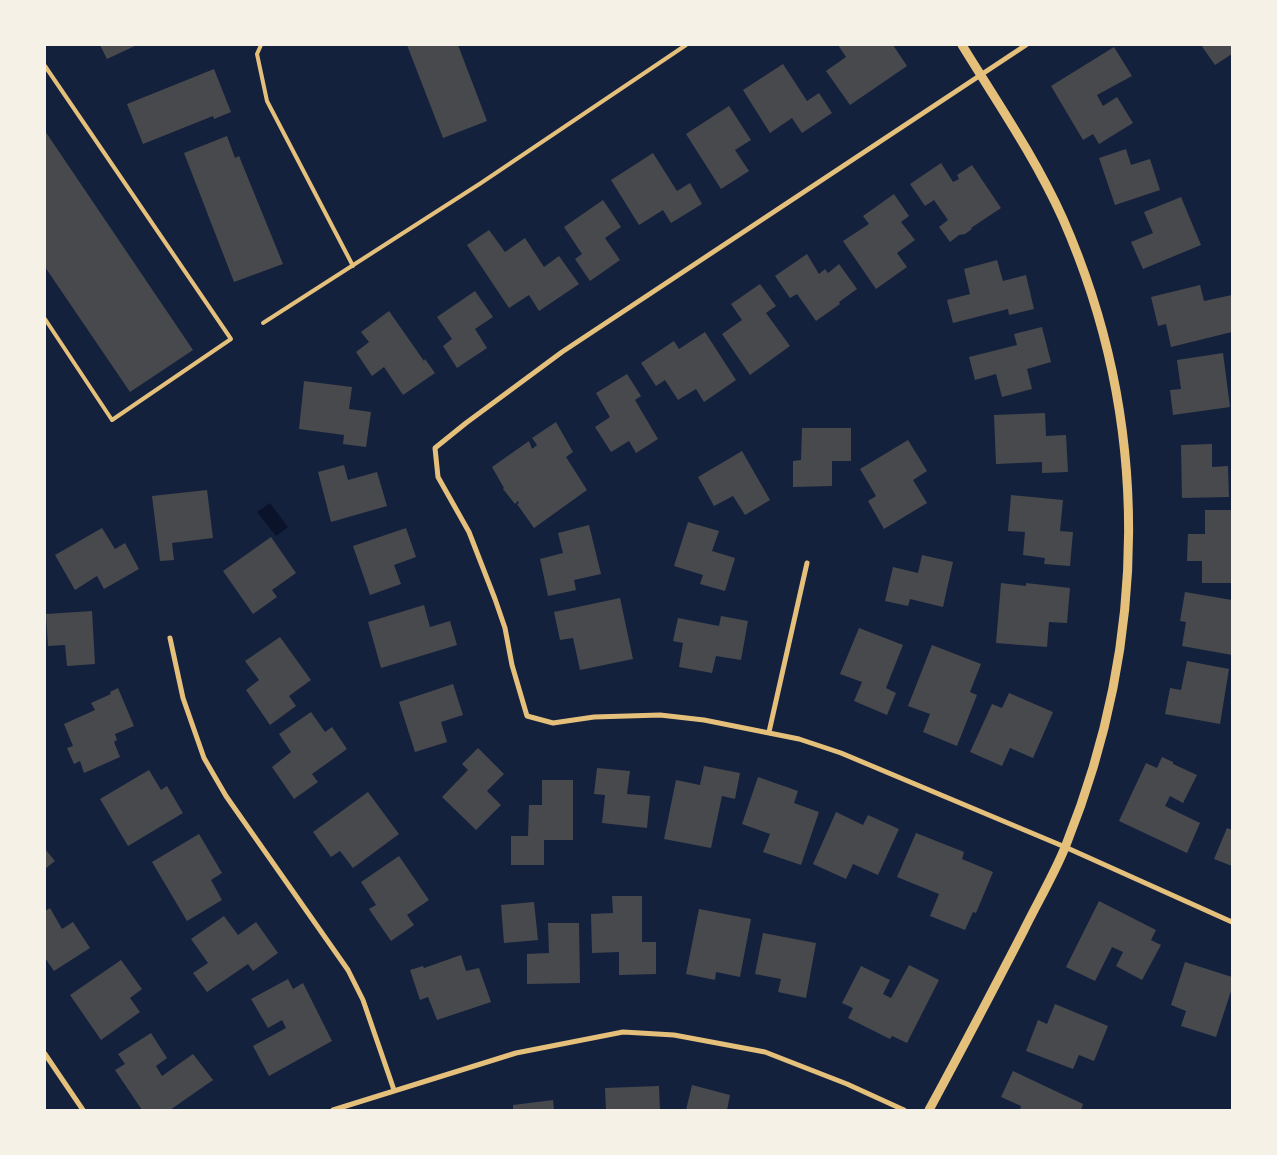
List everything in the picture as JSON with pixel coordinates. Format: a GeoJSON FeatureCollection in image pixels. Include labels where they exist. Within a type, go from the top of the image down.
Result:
{"type":"FeatureCollection","features":[{"type":"Feature","properties":{"kind":"street"},"geometry":{"type":"LineString","coordinates":[[929,1110],[1065,847],[1086,790],[1102,739],[1120,654],[1126,607],[1129,550],[1127,472],[1122,432],[1112,369],[1091,294],[1073,243],[1051,194],[1023,141],[962,45]]}},
{"type":"Feature","properties":{"kind":"street"},"geometry":{"type":"LineString","coordinates":[[1026,45],[562,352],[466,423],[436,448],[438,477],[469,532],[495,598],[505,628],[512,665],[527,716],[553,722],[594,717],[660,715],[704,720],[799,739],[841,753],[1065,847],[1232,922]]}},
{"type":"Feature","properties":{"kind":"street"},"geometry":{"type":"LineString","coordinates":[[769,732],[807,563]]}},
{"type":"Feature","properties":{"kind":"street"},"geometry":{"type":"LineString","coordinates":[[170,638],[183,698],[204,758],[226,796],[348,970],[363,1000],[394,1090]]}},
{"type":"Feature","properties":{"kind":"street"},"geometry":{"type":"LineString","coordinates":[[333,1110],[516,1053],[623,1032],[674,1035],[765,1052],[847,1084],[904,1110]]}},
{"type":"Feature","properties":{"kind":"street"},"geometry":{"type":"LineString","coordinates":[[45,1054],[83,1110]]}},
{"type":"Feature","properties":{"kind":"lane"},"geometry":{"type":"LineString","coordinates":[[261,45],[257,54],[268,101],[353,266]]}},
{"type":"Feature","properties":{"kind":"lane"},"geometry":{"type":"LineString","coordinates":[[263,323],[481,183],[686,45]]}},
{"type":"Feature","properties":{"kind":"lane"},"geometry":{"type":"LineString","coordinates":[[45,66],[231,339],[112,420],[45,319]]}},
{"type":"Feature","properties":{"kind":"water"},"geometry":{"type":"Polygon","coordinates":[[[270,503],[288,527],[276,536],[257,512],[270,503]]]}},
{"type":"Feature","properties":{"kind":"building"},"geometry":{"type":"Polygon","coordinates":[[[100,45],[137,45],[107,59],[100,45]]]}},
{"type":"Feature","properties":{"kind":"building"},"geometry":{"type":"Polygon","coordinates":[[[407,45],[458,45],[487,121],[443,138],[407,45]]]}},
{"type":"Feature","properties":{"kind":"building"},"geometry":{"type":"Polygon","coordinates":[[[838,45],[893,45],[907,66],[850,105],[826,71],[846,57],[838,45]]]}},
{"type":"Feature","properties":{"kind":"building"},"geometry":{"type":"Polygon","coordinates":[[[1201,45],[1232,45],[1232,54],[1215,65],[1201,45]]]}},
{"type":"Feature","properties":{"kind":"building"},"geometry":{"type":"Polygon","coordinates":[[[1114,47],[1132,76],[1097,95],[1103,106],[1117,97],[1133,123],[1099,144],[1093,134],[1083,140],[1051,86],[1114,47]]]}},
{"type":"Feature","properties":{"kind":"building"},"geometry":{"type":"Polygon","coordinates":[[[783,64],[807,101],[819,93],[832,113],[802,133],[792,118],[770,133],[743,90],[783,64]]]}},
{"type":"Feature","properties":{"kind":"building"},"geometry":{"type":"Polygon","coordinates":[[[214,69],[231,112],[214,119],[213,116],[143,144],[127,104],[214,69]]]}},
{"type":"Feature","properties":{"kind":"building"},"geometry":{"type":"Polygon","coordinates":[[[729,106],[751,140],[735,150],[749,171],[721,189],[686,134],[729,106]]]}},
{"type":"Feature","properties":{"kind":"building"},"geometry":{"type":"Polygon","coordinates":[[[45,131],[193,350],[130,392],[45,267],[45,131]]]}},
{"type":"Feature","properties":{"kind":"building"},"geometry":{"type":"Polygon","coordinates":[[[227,136],[235,158],[239,156],[283,264],[234,282],[184,153],[227,136]]]}},
{"type":"Feature","properties":{"kind":"building"},"geometry":{"type":"Polygon","coordinates":[[[1126,149],[1131,165],[1150,159],[1160,190],[1115,205],[1099,158],[1126,149]]]}},
{"type":"Feature","properties":{"kind":"building"},"geometry":{"type":"Polygon","coordinates":[[[653,153],[677,191],[690,183],[702,204],[671,223],[663,210],[639,225],[611,180],[653,153]]]}},
{"type":"Feature","properties":{"kind":"building"},"geometry":{"type":"Polygon","coordinates":[[[941,163],[953,182],[959,179],[957,175],[972,165],[1001,208],[965,234],[959,235],[950,242],[939,227],[948,220],[934,200],[925,206],[910,184],[941,163]]]}},
{"type":"Feature","properties":{"kind":"building"},"geometry":{"type":"Polygon","coordinates":[[[894,194],[909,216],[901,222],[915,240],[897,253],[907,267],[876,289],[843,241],[869,224],[863,216],[894,194]]]}},
{"type":"Feature","properties":{"kind":"building"},"geometry":{"type":"Polygon","coordinates":[[[1181,197],[1201,245],[1143,269],[1131,242],[1153,233],[1144,212],[1181,197]]]}},
{"type":"Feature","properties":{"kind":"building"},"geometry":{"type":"Polygon","coordinates":[[[603,200],[621,227],[605,238],[620,260],[590,281],[575,259],[582,254],[564,227],[603,200]]]}},
{"type":"Feature","properties":{"kind":"building"},"geometry":{"type":"Polygon","coordinates":[[[489,230],[505,252],[525,238],[544,267],[559,256],[579,284],[539,311],[529,295],[509,308],[467,245],[489,230]]]}},
{"type":"Feature","properties":{"kind":"building"},"geometry":{"type":"Polygon","coordinates":[[[807,254],[819,274],[825,269],[828,273],[839,264],[857,289],[816,321],[797,294],[790,298],[775,276],[807,254]]]}},
{"type":"Feature","properties":{"kind":"building"},"geometry":{"type":"Polygon","coordinates":[[[997,260],[1003,281],[1026,275],[1034,309],[1009,315],[1008,309],[953,323],[947,300],[970,294],[964,269],[997,260]]]}},
{"type":"Feature","properties":{"kind":"building"},"geometry":{"type":"Polygon","coordinates":[[[760,284],[776,306],[766,313],[790,346],[750,375],[722,334],[742,320],[731,304],[760,284]]]}},
{"type":"Feature","properties":{"kind":"building"},"geometry":{"type":"Polygon","coordinates":[[[1200,285],[1204,301],[1232,295],[1232,332],[1171,347],[1166,324],[1158,326],[1151,297],[1200,285]]]}},
{"type":"Feature","properties":{"kind":"building"},"geometry":{"type":"Polygon","coordinates":[[[475,291],[493,317],[475,329],[487,348],[457,368],[443,346],[452,339],[437,317],[475,291]]]}},
{"type":"Feature","properties":{"kind":"building"},"geometry":{"type":"Polygon","coordinates":[[[389,311],[424,361],[425,359],[435,373],[403,395],[384,367],[372,376],[356,352],[369,342],[361,332],[389,311]]]}},
{"type":"Feature","properties":{"kind":"building"},"geometry":{"type":"Polygon","coordinates":[[[1042,327],[1051,362],[1027,369],[1032,389],[1002,397],[996,374],[975,380],[969,357],[1017,345],[1014,334],[1042,327]]]}},
{"type":"Feature","properties":{"kind":"building"},"geometry":{"type":"Polygon","coordinates":[[[705,332],[736,380],[704,402],[696,389],[678,400],[665,380],[656,386],[641,363],[674,341],[679,349],[705,332]]]}},
{"type":"Feature","properties":{"kind":"building"},"geometry":{"type":"Polygon","coordinates":[[[1223,353],[1230,407],[1173,415],[1170,390],[1181,389],[1177,360],[1223,353]]]}},
{"type":"Feature","properties":{"kind":"building"},"geometry":{"type":"Polygon","coordinates":[[[627,374],[641,396],[635,400],[658,439],[636,453],[629,441],[611,452],[595,427],[610,417],[596,393],[627,374]]]}},
{"type":"Feature","properties":{"kind":"building"},"geometry":{"type":"Polygon","coordinates":[[[304,381],[352,387],[349,409],[371,412],[366,447],[343,444],[344,435],[299,429],[304,381]]]}},
{"type":"Feature","properties":{"kind":"building"},"geometry":{"type":"Polygon","coordinates":[[[1045,413],[1046,436],[1066,435],[1068,472],[1042,473],[1042,462],[996,464],[994,415],[1045,413]]]}},
{"type":"Feature","properties":{"kind":"building"},"geometry":{"type":"Polygon","coordinates":[[[556,422],[573,452],[566,457],[587,490],[534,528],[517,504],[519,503],[518,501],[515,504],[503,489],[492,467],[529,441],[532,449],[537,445],[532,438],[556,422]]]}},
{"type":"Feature","properties":{"kind":"building"},"geometry":{"type":"Polygon","coordinates":[[[802,428],[851,428],[851,461],[832,461],[832,486],[793,487],[793,461],[801,460],[802,428]]]}},
{"type":"Feature","properties":{"kind":"building"},"geometry":{"type":"Polygon","coordinates":[[[908,440],[927,471],[913,480],[927,503],[884,529],[868,501],[876,496],[860,469],[908,440]]]}},
{"type":"Feature","properties":{"kind":"building"},"geometry":{"type":"Polygon","coordinates":[[[1212,444],[1212,467],[1228,466],[1229,497],[1182,498],[1181,445],[1212,444]]]}},
{"type":"Feature","properties":{"kind":"building"},"geometry":{"type":"Polygon","coordinates":[[[742,451],[770,500],[745,515],[733,496],[714,506],[698,477],[742,451]]]}},
{"type":"Feature","properties":{"kind":"building"},"geometry":{"type":"Polygon","coordinates":[[[344,465],[348,480],[377,472],[387,506],[331,522],[318,472],[344,465]]]}},
{"type":"Feature","properties":{"kind":"building"},"geometry":{"type":"Polygon","coordinates":[[[207,490],[213,538],[172,543],[174,560],[160,561],[152,496],[207,490]]]}},
{"type":"Feature","properties":{"kind":"building"},"geometry":{"type":"Polygon","coordinates":[[[1011,495],[1063,500],[1060,531],[1073,532],[1070,566],[1044,564],[1045,558],[1023,555],[1025,532],[1008,531],[1011,495]]]}},
{"type":"Feature","properties":{"kind":"building"},"geometry":{"type":"Polygon","coordinates":[[[1205,510],[1232,510],[1232,583],[1202,583],[1202,561],[1187,561],[1188,534],[1205,534],[1205,510]]]}},
{"type":"Feature","properties":{"kind":"building"},"geometry":{"type":"Polygon","coordinates":[[[688,522],[719,531],[712,551],[735,558],[725,591],[700,584],[703,575],[674,566],[688,522]]]}},
{"type":"Feature","properties":{"kind":"building"},"geometry":{"type":"Polygon","coordinates":[[[589,525],[601,574],[574,580],[576,590],[548,596],[540,559],[563,553],[558,533],[589,525]]]}},
{"type":"Feature","properties":{"kind":"building"},"geometry":{"type":"Polygon","coordinates":[[[102,528],[115,549],[125,543],[139,569],[104,589],[97,576],[75,590],[55,555],[102,528]]]}},
{"type":"Feature","properties":{"kind":"building"},"geometry":{"type":"Polygon","coordinates":[[[406,528],[416,557],[394,565],[401,584],[370,595],[353,546],[406,528]]]}},
{"type":"Feature","properties":{"kind":"building"},"geometry":{"type":"Polygon","coordinates":[[[271,537],[296,573],[272,590],[277,597],[253,614],[223,571],[271,537]]]}},
{"type":"Feature","properties":{"kind":"building"},"geometry":{"type":"Polygon","coordinates":[[[922,555],[953,562],[943,607],[910,599],[908,606],[885,601],[893,567],[918,573],[922,555]]]}},
{"type":"Feature","properties":{"kind":"building"},"geometry":{"type":"Polygon","coordinates":[[[1001,583],[1026,586],[1026,583],[1070,588],[1067,623],[1049,622],[1047,647],[996,643],[1001,583]]]}},
{"type":"Feature","properties":{"kind":"building"},"geometry":{"type":"Polygon","coordinates":[[[1185,592],[1232,600],[1232,655],[1182,646],[1186,622],[1180,621],[1185,592]]]}},
{"type":"Feature","properties":{"kind":"building"},"geometry":{"type":"Polygon","coordinates":[[[620,598],[633,659],[580,670],[573,638],[560,640],[554,612],[620,598]]]}},
{"type":"Feature","properties":{"kind":"building"},"geometry":{"type":"Polygon","coordinates":[[[424,605],[430,627],[450,621],[457,645],[381,668],[368,622],[424,605]]]}},
{"type":"Feature","properties":{"kind":"building"},"geometry":{"type":"Polygon","coordinates":[[[92,611],[95,664],[67,666],[65,645],[48,646],[46,614],[92,611]]]}},
{"type":"Feature","properties":{"kind":"building"},"geometry":{"type":"Polygon","coordinates":[[[721,616],[748,621],[741,660],[716,656],[712,673],[679,667],[683,643],[673,641],[678,618],[719,626],[721,616]]]}},
{"type":"Feature","properties":{"kind":"building"},"geometry":{"type":"Polygon","coordinates":[[[859,628],[903,645],[886,688],[896,693],[887,715],[854,701],[862,682],[840,674],[859,628]]]}},
{"type":"Feature","properties":{"kind":"building"},"geometry":{"type":"Polygon","coordinates":[[[280,637],[311,680],[289,696],[296,706],[270,725],[246,690],[259,680],[245,661],[280,637]]]}},
{"type":"Feature","properties":{"kind":"building"},"geometry":{"type":"Polygon","coordinates":[[[932,645],[981,664],[970,692],[977,695],[957,746],[923,732],[930,714],[908,706],[932,645]]]}},
{"type":"Feature","properties":{"kind":"building"},"geometry":{"type":"Polygon","coordinates":[[[1187,661],[1229,669],[1220,724],[1165,714],[1170,688],[1181,690],[1187,661]]]}},
{"type":"Feature","properties":{"kind":"building"},"geometry":{"type":"Polygon","coordinates":[[[453,684],[463,715],[441,722],[447,742],[415,752],[399,702],[453,684]]]}},
{"type":"Feature","properties":{"kind":"building"},"geometry":{"type":"Polygon","coordinates":[[[118,688],[134,726],[115,734],[117,740],[114,742],[120,757],[84,773],[80,761],[74,764],[67,748],[73,746],[64,724],[95,710],[91,703],[111,694],[110,692],[118,688]]]}},
{"type":"Feature","properties":{"kind":"building"},"geometry":{"type":"Polygon","coordinates":[[[1009,693],[1053,712],[1033,758],[1010,748],[1002,766],[970,752],[992,704],[1002,708],[1009,693]]]}},
{"type":"Feature","properties":{"kind":"building"},"geometry":{"type":"Polygon","coordinates":[[[311,712],[325,732],[332,727],[347,749],[312,774],[318,782],[294,799],[272,767],[291,752],[279,734],[311,712]]]}},
{"type":"Feature","properties":{"kind":"building"},"geometry":{"type":"Polygon","coordinates":[[[478,748],[504,774],[487,791],[501,805],[476,830],[442,797],[468,770],[462,764],[478,748]]]}},
{"type":"Feature","properties":{"kind":"building"},"geometry":{"type":"Polygon","coordinates":[[[1162,757],[1197,775],[1183,803],[1170,796],[1165,806],[1200,823],[1187,853],[1119,821],[1146,763],[1157,768],[1162,757]]]}},
{"type":"Feature","properties":{"kind":"building"},"geometry":{"type":"Polygon","coordinates":[[[704,766],[740,773],[735,799],[722,796],[711,848],[664,839],[676,780],[700,785],[704,766]]]}},
{"type":"Feature","properties":{"kind":"building"},"geometry":{"type":"Polygon","coordinates":[[[597,768],[630,771],[627,794],[650,796],[647,828],[602,823],[605,795],[594,794],[597,768]]]}},
{"type":"Feature","properties":{"kind":"building"},"geometry":{"type":"Polygon","coordinates":[[[149,770],[161,790],[167,786],[183,813],[128,846],[100,799],[149,770]]]}},
{"type":"Feature","properties":{"kind":"building"},"geometry":{"type":"Polygon","coordinates":[[[758,777],[798,791],[794,803],[819,812],[801,865],[763,852],[770,834],[742,824],[758,777]]]}},
{"type":"Feature","properties":{"kind":"building"},"geometry":{"type":"Polygon","coordinates":[[[542,780],[573,780],[573,840],[544,840],[544,865],[511,865],[511,836],[528,836],[529,805],[542,805],[542,780]]]}},
{"type":"Feature","properties":{"kind":"building"},"geometry":{"type":"Polygon","coordinates":[[[368,792],[399,834],[353,868],[340,851],[331,857],[313,832],[368,792]]]}},
{"type":"Feature","properties":{"kind":"building"},"geometry":{"type":"Polygon","coordinates":[[[836,812],[863,825],[868,815],[899,829],[878,875],[853,864],[846,879],[813,864],[836,812]]]}},
{"type":"Feature","properties":{"kind":"building"},"geometry":{"type":"Polygon","coordinates":[[[1227,828],[1232,830],[1232,866],[1214,859],[1227,828]]]}},
{"type":"Feature","properties":{"kind":"building"},"geometry":{"type":"Polygon","coordinates":[[[916,833],[964,852],[962,859],[993,872],[976,913],[973,912],[965,930],[930,916],[939,894],[897,877],[916,833]]]}},
{"type":"Feature","properties":{"kind":"building"},"geometry":{"type":"Polygon","coordinates":[[[199,834],[222,873],[211,880],[222,900],[187,921],[152,862],[199,834]]]}},
{"type":"Feature","properties":{"kind":"building"},"geometry":{"type":"Polygon","coordinates":[[[45,849],[55,861],[45,869],[45,849]]]}},
{"type":"Feature","properties":{"kind":"building"},"geometry":{"type":"Polygon","coordinates":[[[399,856],[429,900],[407,915],[414,925],[391,941],[369,909],[376,905],[361,882],[399,856]]]}},
{"type":"Feature","properties":{"kind":"building"},"geometry":{"type":"Polygon","coordinates":[[[612,896],[642,896],[642,942],[656,942],[656,974],[619,975],[619,952],[592,953],[591,914],[613,913],[612,896]]]}},
{"type":"Feature","properties":{"kind":"building"},"geometry":{"type":"Polygon","coordinates":[[[1099,901],[1156,930],[1151,940],[1161,945],[1142,980],[1116,966],[1123,952],[1112,947],[1095,981],[1066,967],[1099,901]]]}},
{"type":"Feature","properties":{"kind":"building"},"geometry":{"type":"Polygon","coordinates":[[[534,902],[538,940],[504,943],[501,905],[534,902]]]}},
{"type":"Feature","properties":{"kind":"building"},"geometry":{"type":"Polygon","coordinates":[[[50,908],[62,929],[73,922],[90,948],[54,971],[45,958],[45,911],[50,908]]]}},
{"type":"Feature","properties":{"kind":"building"},"geometry":{"type":"Polygon","coordinates":[[[699,909],[751,919],[740,977],[716,972],[715,980],[686,974],[699,909]]]}},
{"type":"Feature","properties":{"kind":"building"},"geometry":{"type":"Polygon","coordinates":[[[224,916],[238,935],[256,922],[278,953],[253,971],[248,964],[207,992],[193,973],[208,963],[191,939],[224,916]]]}},
{"type":"Feature","properties":{"kind":"building"},"geometry":{"type":"Polygon","coordinates":[[[548,923],[579,923],[580,983],[527,984],[527,954],[549,953],[548,923]]]}},
{"type":"Feature","properties":{"kind":"building"},"geometry":{"type":"Polygon","coordinates":[[[763,933],[816,943],[806,998],[778,992],[781,979],[755,974],[763,933]]]}},
{"type":"Feature","properties":{"kind":"building"},"geometry":{"type":"Polygon","coordinates":[[[461,955],[466,971],[479,968],[491,1002],[437,1020],[428,997],[420,1000],[410,970],[423,966],[424,968],[461,955]]]}},
{"type":"Feature","properties":{"kind":"building"},"geometry":{"type":"Polygon","coordinates":[[[121,960],[142,989],[130,998],[140,1012],[101,1040],[70,995],[121,960]]]}},
{"type":"Feature","properties":{"kind":"building"},"geometry":{"type":"Polygon","coordinates":[[[1185,962],[1232,977],[1232,988],[1216,1037],[1181,1026],[1186,1011],[1171,1005],[1185,962]]]}},
{"type":"Feature","properties":{"kind":"building"},"geometry":{"type":"Polygon","coordinates":[[[909,965],[939,980],[907,1043],[892,1036],[890,1039],[848,1018],[853,1008],[842,1003],[861,966],[890,980],[883,994],[891,998],[909,965]]]}},
{"type":"Feature","properties":{"kind":"building"},"geometry":{"type":"Polygon","coordinates":[[[288,979],[293,989],[303,983],[332,1041],[269,1076],[253,1046],[286,1028],[282,1020],[268,1028],[251,999],[288,979]]]}},
{"type":"Feature","properties":{"kind":"building"},"geometry":{"type":"Polygon","coordinates":[[[1055,1004],[1108,1026],[1094,1061],[1079,1055],[1073,1069],[1026,1051],[1038,1020],[1047,1024],[1055,1004]]]}},
{"type":"Feature","properties":{"kind":"building"},"geometry":{"type":"Polygon","coordinates":[[[151,1033],[167,1058],[156,1066],[162,1076],[193,1054],[213,1080],[170,1110],[142,1110],[115,1070],[125,1064],[118,1054],[151,1033]]]}},
{"type":"Feature","properties":{"kind":"building"},"geometry":{"type":"Polygon","coordinates":[[[1013,1071],[1083,1104],[1081,1110],[1020,1110],[1021,1106],[1001,1097],[1013,1071]]]}},
{"type":"Feature","properties":{"kind":"building"},"geometry":{"type":"Polygon","coordinates":[[[692,1085],[730,1095],[727,1110],[686,1110],[692,1085]]]}},
{"type":"Feature","properties":{"kind":"building"},"geometry":{"type":"Polygon","coordinates":[[[659,1086],[660,1110],[606,1110],[605,1088],[659,1086]]]}},
{"type":"Feature","properties":{"kind":"building"},"geometry":{"type":"Polygon","coordinates":[[[553,1100],[554,1110],[513,1110],[513,1105],[553,1100]]]}}]}
